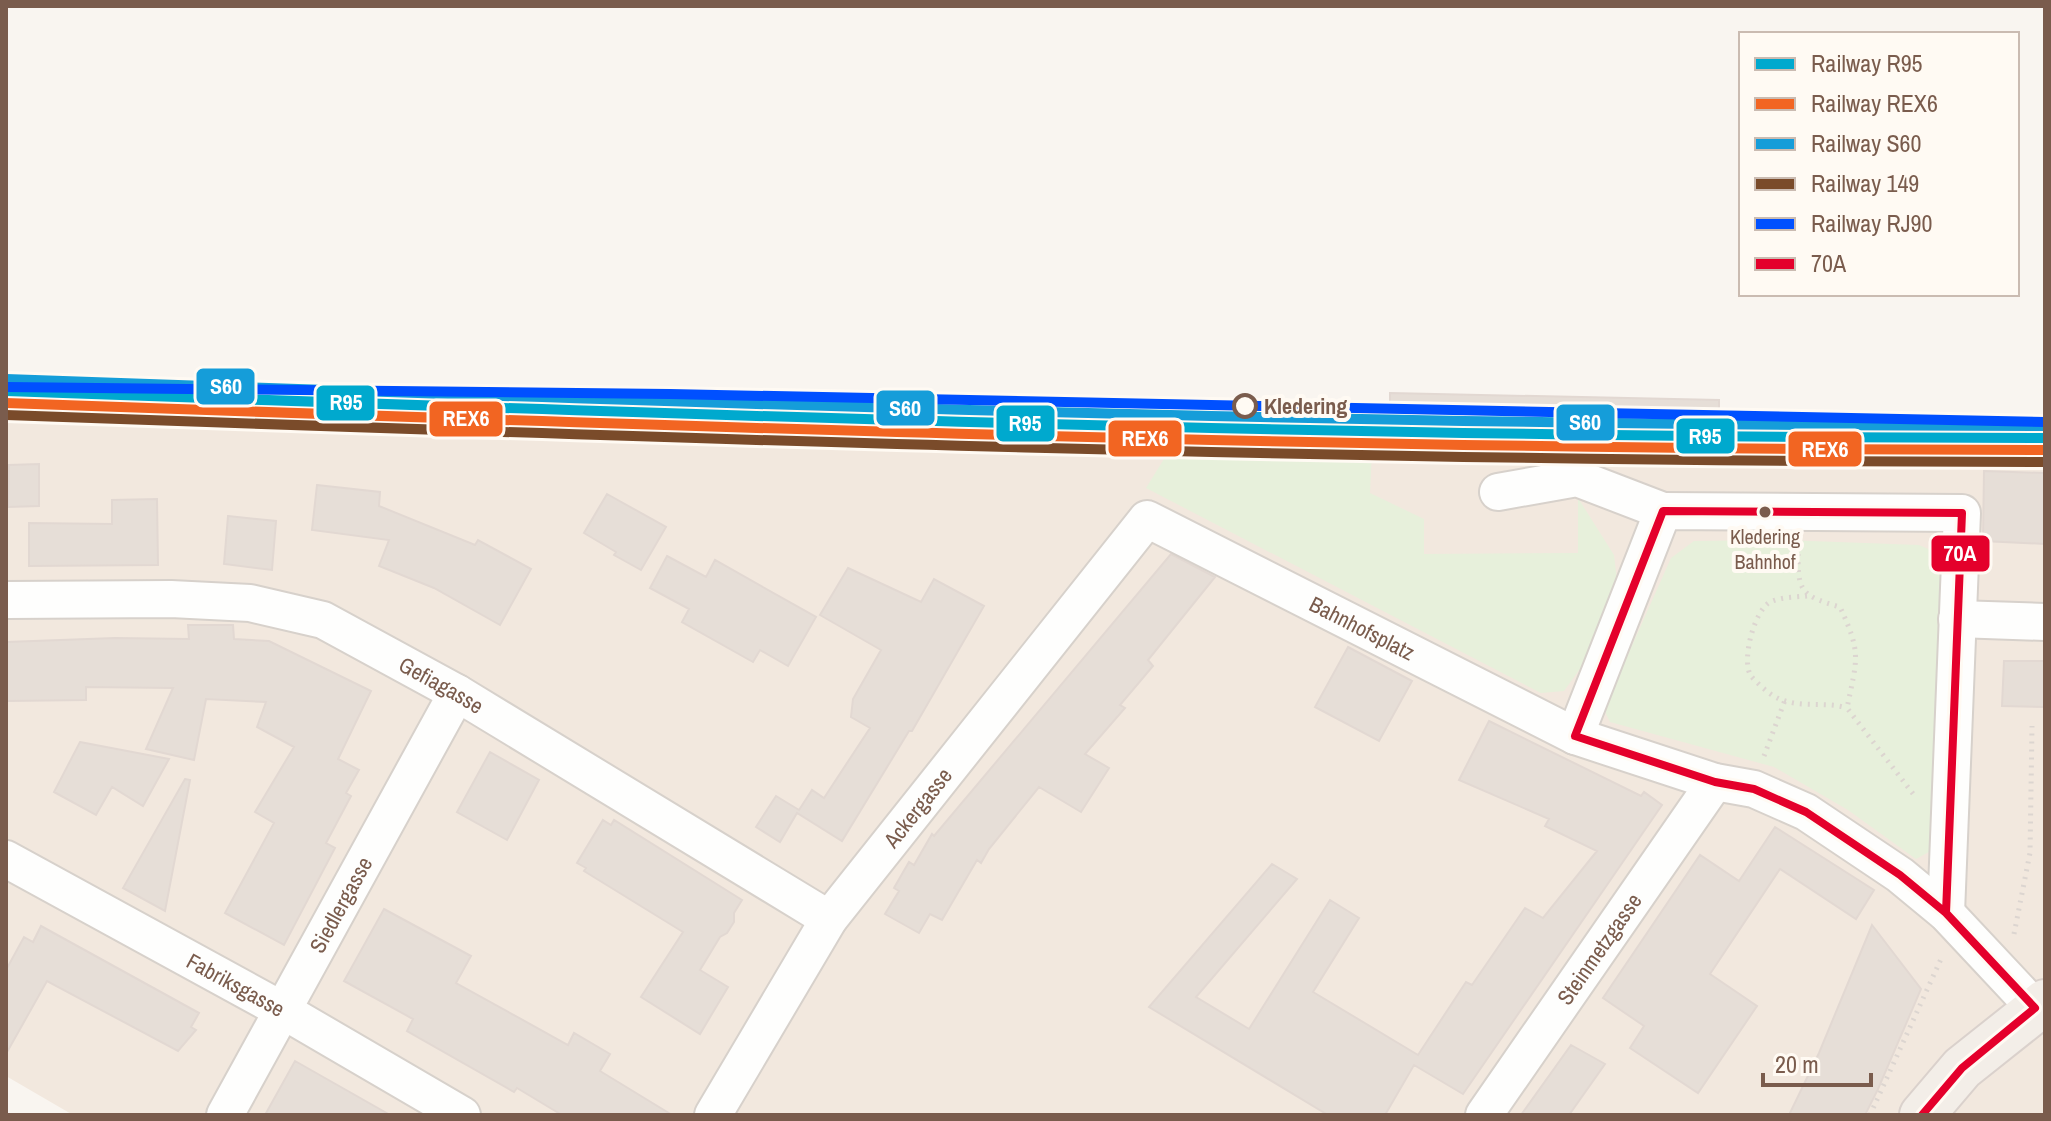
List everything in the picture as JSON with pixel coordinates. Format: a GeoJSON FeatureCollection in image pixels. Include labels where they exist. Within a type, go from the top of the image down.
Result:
{"type":"FeatureCollection","features":[{"type":"Feature","properties":{"kind":"main road"},"geometry":{"type":"LineString","coordinates":[[1922,1115],[1962,1068],[2040,1005]]}},
{"type":"Feature","properties":{"kind":"street"},"geometry":{"type":"LineString","coordinates":[[1498,492],[1577,478],[1663,511],[1962,513],[1946,913]]}},
{"type":"Feature","properties":{"kind":"street"},"geometry":{"type":"LineString","coordinates":[[1575,736],[1663,511]]}},
{"type":"Feature","properties":{"kind":"street","name":"Bahnhofsplatz"},"geometry":{"type":"LineString","coordinates":[[1147,519],[1575,736],[1715,782],[1754,789],[1806,812],[1900,875],[1946,913],[2040,1005]]}},
{"type":"Feature","properties":{"kind":"street","name":"Ackergasse"},"geometry":{"type":"LineString","coordinates":[[713,1115],[829,919],[1147,519]]}},
{"type":"Feature","properties":{"kind":"street","name":"Gefiagasse"},"geometry":{"type":"LineString","coordinates":[[6,600],[171,599],[250,603],[323,620],[457,693],[829,919]]}},
{"type":"Feature","properties":{"kind":"street"},"geometry":{"type":"LineString","coordinates":[[1957,619],[2045,622]]}},
{"type":"Feature","properties":{"kind":"street","name":"Siedlergasse"},"geometry":{"type":"LineString","coordinates":[[225,1115],[457,693]]}},
{"type":"Feature","properties":{"kind":"street","name":"Steinmetzgasse"},"geometry":{"type":"LineString","coordinates":[[1484,1115],[1715,782]]}},
{"type":"Feature","properties":{"kind":"street","name":"Fabriksgasse"},"geometry":{"type":"LineString","coordinates":[[6,859],[282,1010],[462,1115]]}},
{"type":"Feature","properties":{"kind":"path"},"geometry":{"type":"LineString","coordinates":[[1799,512],[1801,588],[1808,596]]}},
{"type":"Feature","properties":{"kind":"path"},"geometry":{"type":"LineString","coordinates":[[1847,708],[1858,657],[1854,636],[1840,607],[1808,596],[1770,602],[1761,610],[1752,628],[1748,664],[1750,675],[1770,694],[1785,700],[1809,706],[1834,704],[1847,708],[1925,808],[1950,831]]}},
{"type":"Feature","properties":{"kind":"path"},"geometry":{"type":"LineString","coordinates":[[1754,789],[1785,700]]}},
{"type":"Feature","properties":{"kind":"path"},"geometry":{"type":"LineString","coordinates":[[2003,934],[2012,943],[2030,853],[2032,726]]}},
{"type":"Feature","properties":{"kind":"path"},"geometry":{"type":"LineString","coordinates":[[1870,1115],[1943,957],[1946,913]]}},
{"type":"Feature","properties":{"kind":"shaded area"},"geometry":{"type":"Polygon","coordinates":[[[6,417],[1496,455],[2045,458],[2045,1115],[73,1115],[6,1076],[6,417]]]}},
{"type":"Feature","properties":{"kind":"green space"},"geometry":{"type":"Polygon","coordinates":[[[1172,446],[1372,451],[1370,493],[1424,519],[1424,554],[1578,553],[1578,498],[1614,555],[1618,588],[1582,666],[1564,691],[1541,693],[1146,488],[1172,446]]]}},
{"type":"Feature","properties":{"kind":"green space"},"geometry":{"type":"Polygon","coordinates":[[[1783,540],[1919,545],[1940,554],[1946,576],[1938,847],[1916,859],[1848,810],[1774,767],[1610,722],[1606,714],[1606,704],[1671,558],[1694,541],[1783,540]]]}},
{"type":"Feature","properties":{"kind":"building"},"geometry":{"type":"Polygon","coordinates":[[[1390,393],[1719,400],[1719,429],[1390,424],[1390,393]]]}},
{"type":"Feature","properties":{"kind":"building"},"geometry":{"type":"Polygon","coordinates":[[[39,464],[39,506],[8,507],[9,465],[39,464]]]}},
{"type":"Feature","properties":{"kind":"building"},"geometry":{"type":"Polygon","coordinates":[[[1984,471],[2045,473],[2045,544],[1983,541],[1984,471]]]}},
{"type":"Feature","properties":{"kind":"building"},"geometry":{"type":"Polygon","coordinates":[[[317,485],[380,492],[379,506],[475,545],[478,540],[531,569],[500,625],[434,588],[379,566],[389,540],[312,530],[317,485]]]}},
{"type":"Feature","properties":{"kind":"building"},"geometry":{"type":"Polygon","coordinates":[[[607,494],[666,527],[641,570],[584,533],[607,494]]]}},
{"type":"Feature","properties":{"kind":"building"},"geometry":{"type":"Polygon","coordinates":[[[157,499],[158,565],[29,566],[29,523],[112,524],[112,500],[157,499]]]}},
{"type":"Feature","properties":{"kind":"building"},"geometry":{"type":"Polygon","coordinates":[[[228,516],[276,521],[272,570],[224,564],[228,516]]]}},
{"type":"Feature","properties":{"kind":"building"},"geometry":{"type":"Polygon","coordinates":[[[1171,554],[1215,577],[1148,660],[1153,666],[1120,705],[1125,708],[1085,754],[1109,768],[1081,812],[1039,787],[981,863],[977,860],[942,920],[930,914],[919,933],[885,914],[899,891],[894,888],[909,862],[914,865],[932,834],[934,836],[1171,554]]]}},
{"type":"Feature","properties":{"kind":"building"},"geometry":{"type":"Polygon","coordinates":[[[667,556],[706,577],[715,560],[816,617],[788,666],[760,650],[753,662],[682,622],[689,609],[650,588],[667,556]]]}},
{"type":"Feature","properties":{"kind":"building"},"geometry":{"type":"Polygon","coordinates":[[[848,568],[921,602],[934,579],[984,606],[912,731],[909,731],[842,841],[797,813],[780,842],[756,827],[776,796],[799,810],[812,790],[824,798],[870,728],[851,717],[853,699],[881,650],[820,615],[848,568]]]}},
{"type":"Feature","properties":{"kind":"building"},"geometry":{"type":"Polygon","coordinates":[[[188,625],[233,625],[234,639],[269,641],[371,691],[338,759],[359,770],[346,793],[351,796],[326,843],[335,848],[284,945],[225,913],[274,823],[255,812],[294,747],[257,727],[266,702],[206,699],[194,760],[146,749],[173,688],[86,687],[86,700],[7,701],[7,642],[189,639],[188,625]]]}},
{"type":"Feature","properties":{"kind":"building"},"geometry":{"type":"Polygon","coordinates":[[[1348,647],[1412,681],[1379,741],[1315,707],[1348,647]]]}},
{"type":"Feature","properties":{"kind":"building"},"geometry":{"type":"Polygon","coordinates":[[[2004,661],[2045,661],[2045,707],[2002,706],[2004,661]]]}},
{"type":"Feature","properties":{"kind":"building"},"geometry":{"type":"Polygon","coordinates":[[[1489,721],[1641,796],[1644,792],[1662,805],[1463,1094],[1414,1065],[1385,1115],[1328,1115],[1149,1007],[1272,864],[1297,879],[1196,997],[1249,1029],[1330,900],[1359,918],[1313,992],[1418,1055],[1466,982],[1472,985],[1525,908],[1543,918],[1597,851],[1545,826],[1549,819],[1459,780],[1489,721]]]}},
{"type":"Feature","properties":{"kind":"building"},"geometry":{"type":"Polygon","coordinates":[[[80,742],[169,759],[143,806],[112,787],[96,815],[54,792],[80,742]]]}},
{"type":"Feature","properties":{"kind":"building"},"geometry":{"type":"Polygon","coordinates":[[[490,752],[539,780],[507,840],[457,812],[490,752]]]}},
{"type":"Feature","properties":{"kind":"building"},"geometry":{"type":"Polygon","coordinates":[[[185,779],[190,780],[165,911],[123,888],[185,779]]]}},
{"type":"Feature","properties":{"kind":"building"},"geometry":{"type":"Polygon","coordinates":[[[603,820],[611,825],[614,820],[742,900],[734,913],[734,922],[720,937],[700,970],[728,987],[700,1034],[641,997],[683,932],[584,871],[586,868],[577,863],[603,820]]]}},
{"type":"Feature","properties":{"kind":"building"},"geometry":{"type":"Polygon","coordinates":[[[1775,827],[1874,890],[1856,919],[1780,869],[1710,974],[1757,1006],[1698,1093],[1630,1048],[1644,1026],[1603,998],[1700,855],[1739,881],[1775,827]]]}},
{"type":"Feature","properties":{"kind":"building"},"geometry":{"type":"Polygon","coordinates":[[[384,909],[471,956],[456,983],[568,1045],[574,1033],[610,1054],[600,1071],[672,1115],[562,1115],[517,1088],[514,1092],[407,1031],[413,1019],[344,981],[384,909]]]}},
{"type":"Feature","properties":{"kind":"building"},"geometry":{"type":"Polygon","coordinates":[[[1872,925],[1921,989],[1878,1089],[1865,1115],[1789,1115],[1819,1053],[1872,925]]]}},
{"type":"Feature","properties":{"kind":"building"},"geometry":{"type":"Polygon","coordinates":[[[41,926],[199,1013],[191,1027],[196,1030],[178,1051],[47,981],[6,1054],[6,970],[24,937],[33,942],[41,926]]]}},
{"type":"Feature","properties":{"kind":"building"},"geometry":{"type":"Polygon","coordinates":[[[1571,1045],[1605,1064],[1569,1115],[1521,1115],[1571,1045]]]}},
{"type":"Feature","properties":{"kind":"building"},"geometry":{"type":"Polygon","coordinates":[[[295,1061],[390,1115],[265,1115],[295,1061]]]}},
{"type":"Feature","properties":{"kind":"rail line","name":"S60"},"geometry":{"type":"LineString","coordinates":[[6,379],[1280,417],[2045,426]]}},
{"type":"Feature","properties":{"kind":"rail line","name":"RJ90"},"geometry":{"type":"LineString","coordinates":[[6,387],[670,394],[2045,422]]}},
{"type":"Feature","properties":{"kind":"rail line","name":"R95"},"geometry":{"type":"LineString","coordinates":[[6,391],[1280,429],[2045,438]]}},
{"type":"Feature","properties":{"kind":"rail line","name":"REX6"},"geometry":{"type":"LineString","coordinates":[[6,403],[1280,441],[2045,450]]}},
{"type":"Feature","properties":{"kind":"rail line","name":"149"},"geometry":{"type":"LineString","coordinates":[[6,415],[1280,453],[2045,462]]}},
{"type":"Feature","properties":{"kind":"transit line","name":"70A"},"geometry":{"type":"LineString","coordinates":[[1663,511],[1962,513],[1946,913],[1900,875],[1806,812],[1754,789],[1715,782],[1575,736],[1663,511]]}},
{"type":"Feature","properties":{"kind":"transit line","name":"70A"},"geometry":{"type":"LineString","coordinates":[[1946,913],[2035,1008]]}},
{"type":"Feature","properties":{"kind":"transit line","name":"70A"},"geometry":{"type":"LineString","coordinates":[[1922,1115],[1962,1068],[2035,1008]]}},
{"type":"Feature","properties":{"kind":"place","name":"Kledering"},"geometry":{"type":"Point","coordinates":[1245,406]}},
{"type":"Feature","properties":{"kind":"place","name":"Kledering Bahnhof"},"geometry":{"type":"Point","coordinates":[1765,512]}}]}
